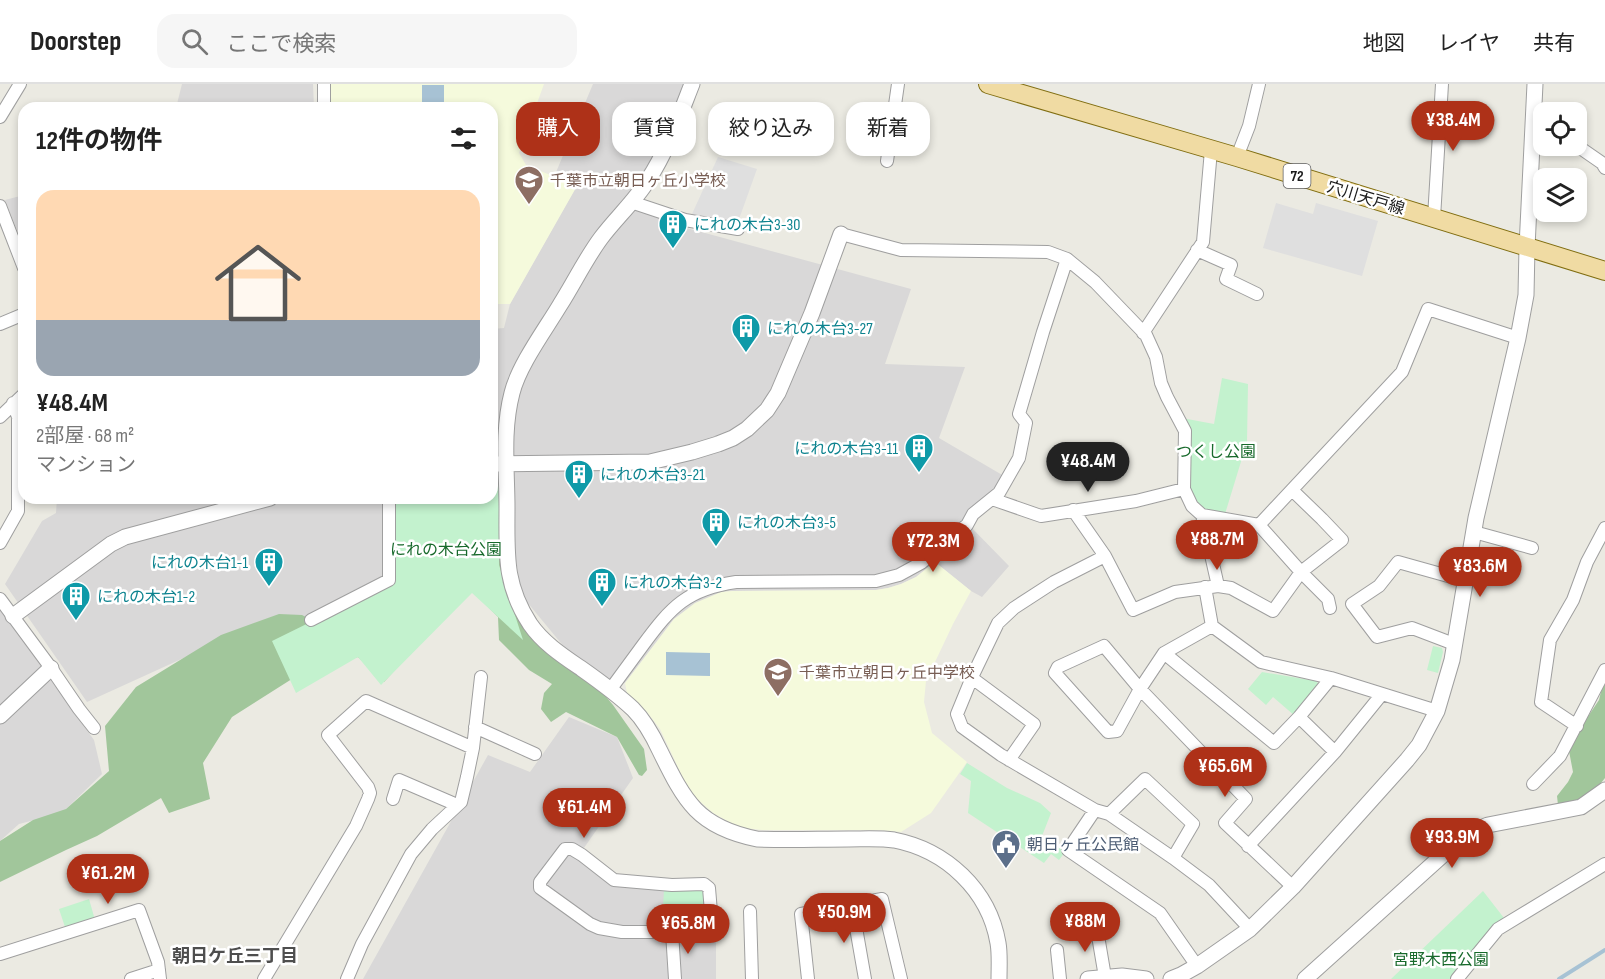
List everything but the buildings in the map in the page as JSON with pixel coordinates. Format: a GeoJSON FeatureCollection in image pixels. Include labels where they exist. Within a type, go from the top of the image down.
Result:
{"type":"FeatureCollection","features":[{"type":"Feature","properties":{"kind":"main road","name":"穴川天戸線"},"geometry":{"type":"LineString","coordinates":[[988,84],[1237,157],[1605,271]]}},
{"type":"Feature","properties":{"kind":"street"},"geometry":{"type":"LineString","coordinates":[[0,117],[20,84]]}},
{"type":"Feature","properties":{"kind":"street"},"geometry":{"type":"LineString","coordinates":[[324,84],[324,102]]}},
{"type":"Feature","properties":{"kind":"street"},"geometry":{"type":"LineString","coordinates":[[692,84],[664,152],[647,182],[600,239],[527,359],[512,391],[499,464],[511,584],[518,603],[541,637],[610,690],[642,719],[678,787],[701,815],[736,835],[758,839],[893,840],[925,849],[955,868],[967,879],[987,908],[999,945],[999,979]]}},
{"type":"Feature","properties":{"kind":"street"},"geometry":{"type":"LineString","coordinates":[[887,161],[898,84]]}},
{"type":"Feature","properties":{"kind":"street"},"geometry":{"type":"LineString","coordinates":[[1237,157],[1249,126],[1259,84]]}},
{"type":"Feature","properties":{"kind":"street"},"geometry":{"type":"LineString","coordinates":[[1434,218],[1442,84]]}},
{"type":"Feature","properties":{"kind":"street"},"geometry":{"type":"LineString","coordinates":[[1535,84],[1536,102]]}},
{"type":"Feature","properties":{"kind":"street"},"geometry":{"type":"LineString","coordinates":[[1143,333],[1203,242],[1211,150]]}},
{"type":"Feature","properties":{"kind":"street"},"geometry":{"type":"LineString","coordinates":[[1587,153],[1602,163],[1605,168]]}},
{"type":"Feature","properties":{"kind":"street"},"geometry":{"type":"LineString","coordinates":[[1171,979],[1197,966],[1250,929],[1293,887],[1407,760],[1419,745],[1437,711],[1452,660],[1474,532],[1526,295],[1527,247],[1535,156]]}},
{"type":"Feature","properties":{"kind":"street"},"geometry":{"type":"LineString","coordinates":[[631,201],[686,220],[738,229]]}},
{"type":"Feature","properties":{"kind":"street"},"geometry":{"type":"LineString","coordinates":[[0,206],[4,231],[18,257]]}},
{"type":"Feature","properties":{"kind":"street"},"geometry":{"type":"LineString","coordinates":[[499,464],[650,462],[718,444],[747,429],[767,410],[778,393],[812,313],[841,234],[901,250],[1048,252],[1067,259],[1095,282],[1143,333],[1156,357],[1164,390],[1185,430],[1184,489],[1192,506],[1202,515],[1259,525],[1328,599],[1330,608]]}},
{"type":"Feature","properties":{"kind":"street"},"geometry":{"type":"LineString","coordinates":[[1197,250],[1232,265],[1226,279],[1257,294]]}},
{"type":"Feature","properties":{"kind":"street"},"geometry":{"type":"LineString","coordinates":[[610,690],[662,618],[693,594],[736,582],[876,581],[899,575],[921,563],[967,525],[973,514],[999,493],[1019,458],[1026,423],[1019,414],[1067,259]]}},
{"type":"Feature","properties":{"kind":"street"},"geometry":{"type":"LineString","coordinates":[[1259,525],[1402,372],[1428,309],[1518,338]]}},
{"type":"Feature","properties":{"kind":"street"},"geometry":{"type":"LineString","coordinates":[[0,324],[18,316]]}},
{"type":"Feature","properties":{"kind":"street"},"geometry":{"type":"LineString","coordinates":[[0,417],[18,399]]}},
{"type":"Feature","properties":{"kind":"street"},"geometry":{"type":"LineString","coordinates":[[0,543],[18,511],[18,417],[13,403]]}},
{"type":"Feature","properties":{"kind":"street"},"geometry":{"type":"LineString","coordinates":[[992,499],[1041,516],[1136,501],[1184,489]]}},
{"type":"Feature","properties":{"kind":"street"},"geometry":{"type":"LineString","coordinates":[[1073,510],[1105,556],[1133,609],[1175,592],[1218,585],[1231,588],[1273,611],[1301,572],[1341,540],[1292,490]]}},
{"type":"Feature","properties":{"kind":"street"},"geometry":{"type":"LineString","coordinates":[[13,616],[111,544],[125,537],[248,504]]}},
{"type":"Feature","properties":{"kind":"street"},"geometry":{"type":"LineString","coordinates":[[312,620],[389,580],[389,504]]}},
{"type":"Feature","properties":{"kind":"street"},"geometry":{"type":"LineString","coordinates":[[1202,515],[1218,585]]}},
{"type":"Feature","properties":{"kind":"street"},"geometry":{"type":"LineString","coordinates":[[1577,726],[1541,702],[1550,640],[1573,600],[1587,562],[1605,528]]}},
{"type":"Feature","properties":{"kind":"street"},"geometry":{"type":"LineString","coordinates":[[1474,532],[1532,548]]}},
{"type":"Feature","properties":{"kind":"street"},"geometry":{"type":"LineString","coordinates":[[1105,556],[1054,582],[1014,608],[998,623],[957,714],[962,727],[1009,760],[1095,810],[1109,814],[1173,858],[1209,885],[1250,929]]}},
{"type":"Feature","properties":{"kind":"street"},"geometry":{"type":"LineString","coordinates":[[1455,644],[1412,628],[1377,637],[1352,604],[1380,586],[1398,562],[1466,581]]}},
{"type":"Feature","properties":{"kind":"street"},"geometry":{"type":"LineString","coordinates":[[1205,587],[1212,626],[1261,662],[1331,678],[1437,711]]}},
{"type":"Feature","properties":{"kind":"street"},"geometry":{"type":"LineString","coordinates":[[0,599],[94,728]]}},
{"type":"Feature","properties":{"kind":"street"},"geometry":{"type":"LineString","coordinates":[[1212,626],[1164,653],[1140,689],[1117,731],[1108,732],[1055,674],[1058,667],[1104,646],[1140,689],[1246,799],[1225,823],[1293,887]]}},
{"type":"Feature","properties":{"kind":"street"},"geometry":{"type":"LineString","coordinates":[[1164,653],[1274,743],[1331,678]]}},
{"type":"Feature","properties":{"kind":"street"},"geometry":{"type":"LineString","coordinates":[[0,716],[51,668]]}},
{"type":"Feature","properties":{"kind":"street"},"geometry":{"type":"LineString","coordinates":[[1533,784],[1560,756],[1605,670]]}},
{"type":"Feature","properties":{"kind":"street"},"geometry":{"type":"LineString","coordinates":[[347,979],[362,944],[411,854],[432,829],[461,802],[468,777],[481,677]]}},
{"type":"Feature","properties":{"kind":"street"},"geometry":{"type":"LineString","coordinates":[[972,678],[1034,724],[1009,760]]}},
{"type":"Feature","properties":{"kind":"street"},"geometry":{"type":"LineString","coordinates":[[1248,846],[1335,752],[1382,694]]}},
{"type":"Feature","properties":{"kind":"street"},"geometry":{"type":"LineString","coordinates":[[264,979],[356,826],[370,793],[368,787],[328,735],[366,701],[472,748]]}},
{"type":"Feature","properties":{"kind":"street"},"geometry":{"type":"LineString","coordinates":[[1299,717],[1335,752]]}},
{"type":"Feature","properties":{"kind":"street"},"geometry":{"type":"LineString","coordinates":[[475,727],[535,754]]}},
{"type":"Feature","properties":{"kind":"street"},"geometry":{"type":"LineString","coordinates":[[1109,814],[1145,779],[1193,824],[1173,858]]}},
{"type":"Feature","properties":{"kind":"street"},"geometry":{"type":"LineString","coordinates":[[393,799],[399,780],[457,805]]}},
{"type":"Feature","properties":{"kind":"street"},"geometry":{"type":"LineString","coordinates":[[1305,979],[1465,835],[1488,825],[1581,807],[1604,795]]}},
{"type":"Feature","properties":{"kind":"street"},"geometry":{"type":"LineString","coordinates":[[1095,810],[1068,850],[1160,913],[1197,966]]}},
{"type":"Feature","properties":{"kind":"street"},"geometry":{"type":"LineString","coordinates":[[566,849],[572,849],[614,880],[672,885],[704,884],[709,888],[711,924],[706,929],[672,932],[622,932],[599,928],[540,888],[540,882],[566,849]]}},
{"type":"Feature","properties":{"kind":"street"},"geometry":{"type":"LineString","coordinates":[[1457,979],[1498,929],[1605,864]]}},
{"type":"Feature","properties":{"kind":"street"},"geometry":{"type":"LineString","coordinates":[[808,979],[801,914],[882,899],[901,979]]}},
{"type":"Feature","properties":{"kind":"street"},"geometry":{"type":"LineString","coordinates":[[852,905],[865,979]]}},
{"type":"Feature","properties":{"kind":"street"},"geometry":{"type":"LineString","coordinates":[[0,954],[139,910],[158,962],[160,975],[131,979]]}},
{"type":"Feature","properties":{"kind":"street"},"geometry":{"type":"LineString","coordinates":[[750,911],[752,979]]}},
{"type":"Feature","properties":{"kind":"street"},"geometry":{"type":"LineString","coordinates":[[1096,924],[1105,977]]}},
{"type":"Feature","properties":{"kind":"street"},"geometry":{"type":"LineString","coordinates":[[672,932],[675,979]]}},
{"type":"Feature","properties":{"kind":"street"},"geometry":{"type":"LineString","coordinates":[[1057,950],[1060,979]]}},
{"type":"Feature","properties":{"kind":"street"},"geometry":{"type":"LineString","coordinates":[[1088,979],[1122,976],[1146,979]]}},
{"type":"Feature","properties":{"kind":"shaded area"},"geometry":{"type":"Polygon","coordinates":[[[182,84],[313,84],[314,102],[178,102],[182,84]]]}},
{"type":"Feature","properties":{"kind":"shaded area","name":"千葉市立朝日ヶ丘小学校"},"geometry":{"type":"Polygon","coordinates":[[[331,84],[544,84],[537,102],[516,102],[516,156],[521,156],[526,165],[577,186],[510,304],[498,304],[498,102],[331,102],[331,84]]]}},
{"type":"Feature","properties":{"kind":"shaded area"},"geometry":{"type":"Polygon","coordinates":[[[593,84],[685,84],[678,102],[612,102],[612,156],[657,156],[623,204],[683,227],[911,289],[885,364],[965,367],[939,438],[1004,476],[996,492],[965,521],[1009,566],[982,597],[935,562],[916,577],[901,584],[876,590],[721,592],[674,619],[625,683],[608,680],[565,648],[522,596],[514,548],[512,473],[498,472],[498,328],[504,328],[510,304],[576,187],[554,177],[563,156],[600,156],[600,102],[585,102],[593,84]]]}},
{"type":"Feature","properties":{"kind":"shaded area"},"geometry":{"type":"Polygon","coordinates":[[[718,157],[757,169],[738,222],[692,214],[718,157]]]}},
{"type":"Feature","properties":{"kind":"shaded area"},"geometry":{"type":"Polygon","coordinates":[[[18,197],[18,233],[5,200],[18,197]]]}},
{"type":"Feature","properties":{"kind":"shaded area"},"geometry":{"type":"Polygon","coordinates":[[[1276,203],[1313,214],[1316,203],[1378,221],[1362,276],[1263,248],[1276,203]]]}},
{"type":"Feature","properties":{"kind":"shaded area"},"geometry":{"type":"Polygon","coordinates":[[[57,504],[394,504],[394,581],[272,641],[188,656],[87,702],[5,584],[42,521],[56,513],[57,504]]]}},
{"type":"Feature","properties":{"kind":"shaded area","name":"千葉市立朝日ヶ丘中学校"},"geometry":{"type":"Polygon","coordinates":[[[935,562],[971,591],[926,681],[924,702],[932,733],[967,762],[931,813],[901,832],[762,830],[733,824],[713,813],[694,796],[660,729],[647,712],[627,693],[625,683],[674,619],[695,603],[721,592],[876,590],[901,584],[916,577],[935,562]]]}},
{"type":"Feature","properties":{"kind":"shaded area"},"geometry":{"type":"Polygon","coordinates":[[[0,609],[94,740],[102,774],[62,813],[19,824],[0,841],[0,609]]]}},
{"type":"Feature","properties":{"kind":"shaded area"},"geometry":{"type":"Polygon","coordinates":[[[569,717],[617,737],[633,778],[579,855],[613,881],[667,886],[656,941],[716,938],[716,979],[363,979],[488,755],[530,772],[569,717]]]}},
{"type":"Feature","properties":{"kind":"green space","name":"つくし公園"},"geometry":{"type":"Polygon","coordinates":[[[1222,378],[1248,384],[1247,442],[1225,514],[1203,510],[1188,490],[1182,418],[1214,424],[1222,378]]]}},
{"type":"Feature","properties":{"kind":"green space","name":"にれの木台公園"},"geometry":{"type":"Polygon","coordinates":[[[499,475],[499,565],[523,640],[472,593],[381,685],[358,657],[296,693],[272,641],[394,581],[394,504],[498,504],[499,475]]]}},
{"type":"Feature","properties":{"kind":"green space"},"geometry":{"type":"Polygon","coordinates":[[[502,480],[512,605],[597,686],[613,705],[644,749],[647,770],[642,776],[639,775],[617,737],[566,712],[551,722],[541,709],[544,693],[552,684],[529,670],[499,640],[498,617],[470,589],[384,682],[358,657],[295,677],[232,717],[203,763],[210,799],[169,813],[161,798],[97,836],[0,882],[0,841],[33,820],[66,809],[109,771],[105,726],[136,687],[221,635],[279,614],[302,615],[312,620],[394,581],[485,504],[498,504],[498,487],[502,480]]]}},
{"type":"Feature","properties":{"kind":"green space"},"geometry":{"type":"Polygon","coordinates":[[[1433,646],[1442,648],[1443,652],[1438,673],[1427,670],[1433,646]]]}},
{"type":"Feature","properties":{"kind":"green space"},"geometry":{"type":"Polygon","coordinates":[[[1262,672],[1316,681],[1319,684],[1295,716],[1273,697],[1266,705],[1248,689],[1262,672]]]}},
{"type":"Feature","properties":{"kind":"green space"},"geometry":{"type":"Polygon","coordinates":[[[1605,675],[1605,778],[1597,788],[1574,803],[1558,805],[1557,796],[1573,772],[1569,751],[1582,719],[1589,715],[1599,700],[1605,675]]]}},
{"type":"Feature","properties":{"kind":"green space"},"geometry":{"type":"Polygon","coordinates":[[[967,763],[1007,788],[1040,803],[1051,813],[1042,836],[1065,852],[1059,860],[1051,854],[1044,863],[968,813],[971,781],[960,774],[967,763]]]}},
{"type":"Feature","properties":{"kind":"green space"},"geometry":{"type":"Polygon","coordinates":[[[702,889],[705,892],[706,906],[663,907],[664,890],[702,889]]]}},
{"type":"Feature","properties":{"kind":"green space","name":"宮野木西公園"},"geometry":{"type":"Polygon","coordinates":[[[1483,891],[1504,918],[1450,979],[1391,979],[1483,891]]]}},
{"type":"Feature","properties":{"kind":"green space"},"geometry":{"type":"Polygon","coordinates":[[[89,899],[95,920],[66,930],[59,909],[89,899]]]}},
{"type":"Feature","properties":{"kind":"water"},"geometry":{"type":"Polygon","coordinates":[[[422,85],[444,85],[444,102],[422,102],[422,85]]]}},
{"type":"Feature","properties":{"kind":"water"},"geometry":{"type":"Polygon","coordinates":[[[666,652],[710,653],[710,676],[666,675],[666,652]]]}},
{"type":"Feature","properties":{"kind":"waterway"},"geometry":{"type":"LineString","coordinates":[[1559,979],[1605,950]]}},
{"type":"Feature","properties":{"kind":"place","name":"千葉市立朝日ヶ丘小学校"},"geometry":{"type":"Point","coordinates":[529,206]}},
{"type":"Feature","properties":{"kind":"place","name":"にれの木台3-30"},"geometry":{"type":"Point","coordinates":[673,250]}},
{"type":"Feature","properties":{"kind":"place","name":"にれの木台3-27"},"geometry":{"type":"Point","coordinates":[746,354]}},
{"type":"Feature","properties":{"kind":"place","name":"にれの木台3-11"},"geometry":{"type":"Point","coordinates":[919,474]}},
{"type":"Feature","properties":{"kind":"place","name":"にれの木台3-21"},"geometry":{"type":"Point","coordinates":[579,500]}},
{"type":"Feature","properties":{"kind":"place","name":"にれの木台3-5"},"geometry":{"type":"Point","coordinates":[716,548]}},
{"type":"Feature","properties":{"kind":"place","name":"にれの木台1-1"},"geometry":{"type":"Point","coordinates":[269,588]}},
{"type":"Feature","properties":{"kind":"place","name":"にれの木台3-2"},"geometry":{"type":"Point","coordinates":[602,608]}},
{"type":"Feature","properties":{"kind":"place","name":"にれの木台1-2"},"geometry":{"type":"Point","coordinates":[76,622]}},
{"type":"Feature","properties":{"kind":"place","name":"千葉市立朝日ヶ丘中学校"},"geometry":{"type":"Point","coordinates":[778,698]}},
{"type":"Feature","properties":{"kind":"place","name":"朝日ヶ丘公民館"},"geometry":{"type":"Point","coordinates":[1006,870]}},
{"type":"Feature","properties":{"kind":"district","name":"朝日ケ丘三丁目"},"geometry":{"type":"Point","coordinates":[235,956]}}]}
